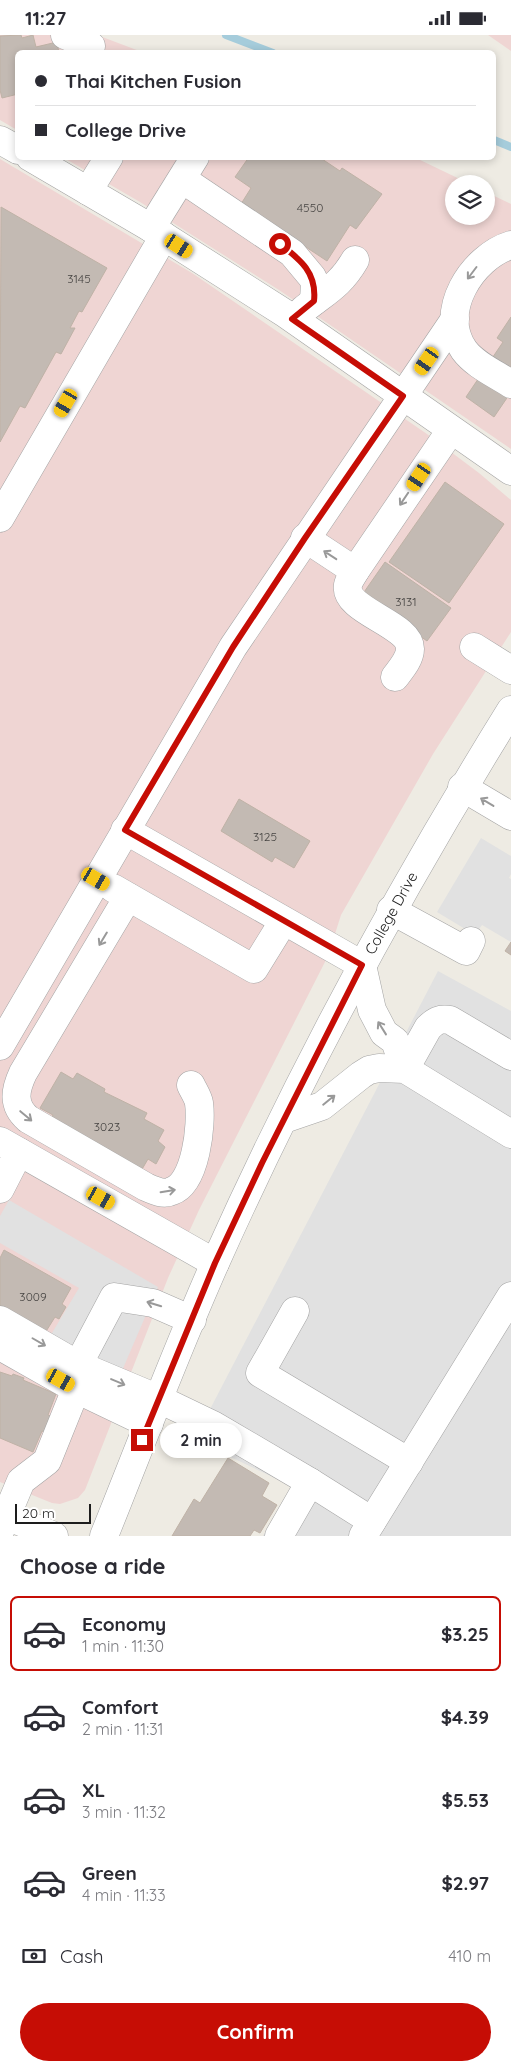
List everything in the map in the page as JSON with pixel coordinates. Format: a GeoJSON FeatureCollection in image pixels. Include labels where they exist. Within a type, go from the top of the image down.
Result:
{"type":"FeatureCollection","features":[{"type":"Feature","properties":{"kind":"street"},"geometry":{"type":"LineString","coordinates":[[64,35],[90,47],[88,50]]}},
{"type":"Feature","properties":{"kind":"street"},"geometry":{"type":"LineString","coordinates":[[0,140],[15,148]]}},
{"type":"Feature","properties":{"kind":"street"},"geometry":{"type":"LineString","coordinates":[[35,160],[157,232],[292,319],[511,471]]}},
{"type":"Feature","properties":{"kind":"street"},"geometry":{"type":"LineString","coordinates":[[88,191],[107,160]]}},
{"type":"Feature","properties":{"kind":"street"},"geometry":{"type":"LineString","coordinates":[[0,518],[157,232],[188,168],[292,253],[312,277],[314,301]]}},
{"type":"Feature","properties":{"kind":"street"},"geometry":{"type":"LineString","coordinates":[[511,245],[486,257],[474,269],[460,294],[455,319],[459,341],[464,350],[472,358],[511,384]]}},
{"type":"Feature","properties":{"kind":"street"},"geometry":{"type":"LineString","coordinates":[[292,319],[314,301],[333,289],[341,281],[355,260]]}},
{"type":"Feature","properties":{"kind":"street"},"geometry":{"type":"LineString","coordinates":[[0,1046],[233,647],[455,319]]}},
{"type":"Feature","properties":{"kind":"street"},"geometry":{"type":"LineString","coordinates":[[395,677],[408,657],[409,643],[395,629],[351,598],[348,585],[355,571],[451,430]]}},
{"type":"Feature","properties":{"kind":"street"},"geometry":{"type":"LineString","coordinates":[[305,538],[355,571]]}},
{"type":"Feature","properties":{"kind":"street"},"geometry":{"type":"LineString","coordinates":[[474,647],[511,670]]}},
{"type":"Feature","properties":{"kind":"street","name":"College Drive"},"geometry":{"type":"LineString","coordinates":[[104,1536],[215,1263],[284,1119],[391,909],[462,787],[511,709]]}},
{"type":"Feature","properties":{"kind":"street"},"geometry":{"type":"LineString","coordinates":[[462,787],[511,816]]}},
{"type":"Feature","properties":{"kind":"street"},"geometry":{"type":"LineString","coordinates":[[125,830],[362,965],[372,1010],[384,1033],[395,1041],[405,1069]]}},
{"type":"Feature","properties":{"kind":"street"},"geometry":{"type":"LineString","coordinates":[[96,879],[254,969],[282,921]]}},
{"type":"Feature","properties":{"kind":"street"},"geometry":{"type":"LineString","coordinates":[[128,897],[23,1073],[16,1092],[18,1105],[21,1113],[28,1119],[146,1187],[164,1193],[171,1192],[184,1182],[194,1163],[198,1145],[199,1101],[191,1085]]}},
{"type":"Feature","properties":{"kind":"street"},"geometry":{"type":"LineString","coordinates":[[391,909],[466,951],[471,941]]}},
{"type":"Feature","properties":{"kind":"street"},"geometry":{"type":"LineString","coordinates":[[405,1069],[428,1028],[433,1023],[443,1019],[450,1020],[511,1056]]}},
{"type":"Feature","properties":{"kind":"street"},"geometry":{"type":"LineString","coordinates":[[284,1119],[322,1106],[361,1075],[369,1071],[379,1068],[405,1069],[511,1133]]}},
{"type":"Feature","properties":{"kind":"street"},"geometry":{"type":"LineString","coordinates":[[0,1189],[10,1146],[215,1263]]}},
{"type":"Feature","properties":{"kind":"street"},"geometry":{"type":"LineString","coordinates":[[0,1346],[77,1377],[159,1399],[213,1425],[310,1482],[368,1529],[511,1296]]}},
{"type":"Feature","properties":{"kind":"street"},"geometry":{"type":"LineString","coordinates":[[54,1536],[2,1520],[21,1481],[47,1461],[77,1377],[114,1297],[154,1303],[192,1321]]}},
{"type":"Feature","properties":{"kind":"street"},"geometry":{"type":"LineString","coordinates":[[295,1311],[260,1373],[408,1462]]}},
{"type":"Feature","properties":{"kind":"street"},"geometry":{"type":"LineString","coordinates":[[0,1320],[77,1377],[149,1424]]}},
{"type":"Feature","properties":{"kind":"street"},"geometry":{"type":"LineString","coordinates":[[279,1536],[310,1482]]}},
{"type":"Feature","properties":{"kind":"shaded area"},"geometry":{"type":"Polygon","coordinates":[[[0,35],[97,35],[137,50],[15,50],[15,129],[0,120],[0,35]]]}},
{"type":"Feature","properties":{"kind":"shaded area"},"geometry":{"type":"Polygon","coordinates":[[[488,35],[511,35],[511,51],[488,35]]]}},
{"type":"Feature","properties":{"kind":"shaded area"},"geometry":{"type":"Polygon","coordinates":[[[0,159],[192,273],[427,434],[511,500],[511,632],[433,754],[341,915],[328,956],[199,1210],[168,1278],[85,1490],[78,1498],[60,1504],[52,1503],[0,1482],[0,159]]]}},
{"type":"Feature","properties":{"kind":"shaded area"},"geometry":{"type":"Polygon","coordinates":[[[67,160],[420,160],[451,175],[445,175],[445,225],[495,225],[495,196],[511,204],[511,449],[279,290],[140,202],[67,160]]]}},
{"type":"Feature","properties":{"kind":"shaded area"},"geometry":{"type":"Polygon","coordinates":[[[481,838],[511,856],[511,874],[509,878],[511,879],[511,942],[482,925],[475,935],[437,912],[481,838]]]}},
{"type":"Feature","properties":{"kind":"shaded area"},"geometry":{"type":"Polygon","coordinates":[[[438,971],[511,1011],[511,1536],[263,1536],[292,1486],[194,1440],[438,971]]]}},
{"type":"Feature","properties":{"kind":"shaded area"},"geometry":{"type":"Polygon","coordinates":[[[9,1200],[158,1287],[112,1394],[40,1353],[79,1288],[0,1243],[0,1216],[9,1200]]]}},
{"type":"Feature","properties":{"kind":"building"},"geometry":{"type":"Polygon","coordinates":[[[21,35],[22,38],[33,35],[36,47],[57,42],[58,50],[15,50],[15,95],[2,98],[0,90],[0,36],[21,35]]]}},
{"type":"Feature","properties":{"kind":"building"},"geometry":{"type":"Polygon","coordinates":[[[247,160],[324,160],[340,171],[342,168],[382,194],[356,229],[350,225],[327,261],[241,204],[251,188],[235,177],[247,160]]]}},
{"type":"Feature","properties":{"kind":"building"},"geometry":{"type":"Polygon","coordinates":[[[1,207],[107,268],[82,312],[79,311],[70,328],[75,328],[61,354],[56,352],[25,408],[20,406],[0,442],[1,207]]]}},
{"type":"Feature","properties":{"kind":"building"},"geometry":{"type":"Polygon","coordinates":[[[511,317],[511,392],[494,417],[466,397],[503,342],[497,338],[511,317]]]}},
{"type":"Feature","properties":{"kind":"building"},"geometry":{"type":"Polygon","coordinates":[[[445,482],[504,524],[449,603],[389,562],[445,482]]]}},
{"type":"Feature","properties":{"kind":"building"},"geometry":{"type":"Polygon","coordinates":[[[385,562],[451,608],[427,641],[362,595],[385,562]]]}},
{"type":"Feature","properties":{"kind":"building"},"geometry":{"type":"Polygon","coordinates":[[[239,799],[310,841],[294,868],[275,857],[272,862],[221,831],[239,799]]]}},
{"type":"Feature","properties":{"kind":"building"},"geometry":{"type":"Polygon","coordinates":[[[511,942],[511,955],[505,951],[511,942]]]}},
{"type":"Feature","properties":{"kind":"building"},"geometry":{"type":"Polygon","coordinates":[[[61,1072],[73,1079],[77,1073],[105,1089],[104,1092],[147,1113],[144,1119],[164,1130],[158,1141],[165,1147],[156,1164],[148,1159],[141,1171],[50,1121],[53,1115],[40,1108],[61,1072]]]}},
{"type":"Feature","properties":{"kind":"building"},"geometry":{"type":"Polygon","coordinates":[[[4,1250],[71,1288],[62,1304],[66,1307],[59,1319],[55,1317],[45,1333],[0,1310],[0,1258],[4,1250]]]}},
{"type":"Feature","properties":{"kind":"building"},"geometry":{"type":"Polygon","coordinates":[[[0,1372],[24,1378],[23,1380],[56,1394],[48,1415],[53,1417],[46,1433],[42,1431],[33,1452],[0,1438],[0,1372]]]}},
{"type":"Feature","properties":{"kind":"building"},"geometry":{"type":"Polygon","coordinates":[[[228,1458],[269,1483],[262,1496],[277,1505],[260,1533],[254,1530],[250,1536],[172,1536],[194,1499],[200,1503],[228,1458]]]}},
{"type":"Feature","properties":{"kind":"waterway"},"geometry":{"type":"LineString","coordinates":[[226,35],[265,50]]}},
{"type":"Feature","properties":{"kind":"waterway"},"geometry":{"type":"LineString","coordinates":[[496,141],[511,147]]}},
{"type":"Feature","properties":{"kind":"route"},"geometry":{"type":"LineString","coordinates":[[142,1440],[215,1263],[262,1163],[362,965],[125,830],[233,647],[305,538],[403,396],[292,319],[314,301],[314,283],[301,262],[280,244]]}}]}
